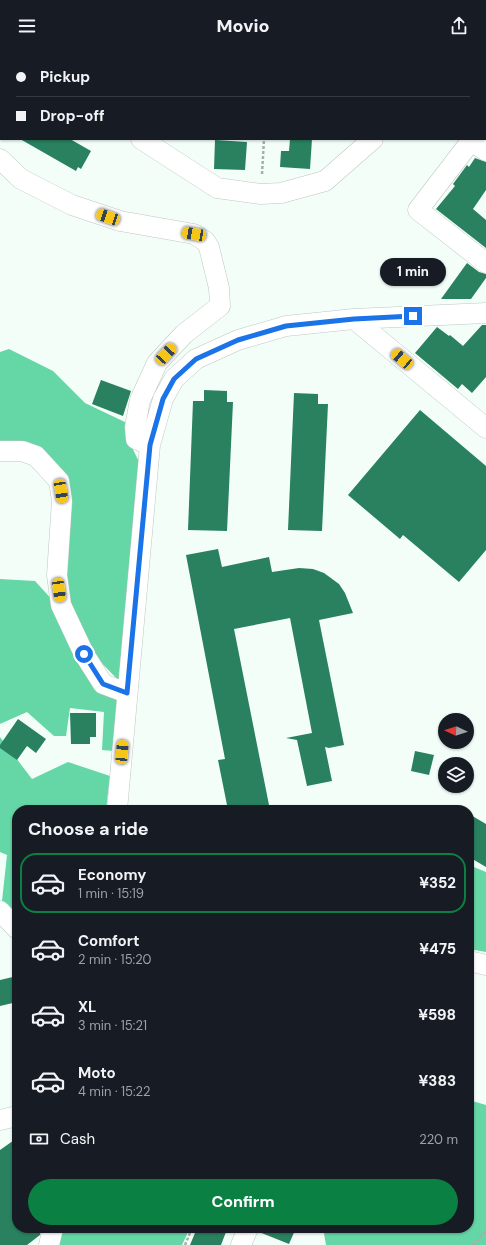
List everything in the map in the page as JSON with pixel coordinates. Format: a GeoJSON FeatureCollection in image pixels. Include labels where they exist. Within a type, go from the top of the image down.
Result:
{"type":"FeatureCollection","features":[{"type":"Feature","properties":{"kind":"street"},"geometry":{"type":"LineString","coordinates":[[144,140],[217,188],[261,194],[282,193],[325,181],[372,140]]}},
{"type":"Feature","properties":{"kind":"street"},"geometry":{"type":"LineString","coordinates":[[486,151],[471,141],[418,210],[486,263]]}},
{"type":"Feature","properties":{"kind":"street"},"geometry":{"type":"LineString","coordinates":[[0,159],[21,179],[72,205],[120,221],[194,234],[205,241],[209,247],[219,288],[220,306],[184,334],[157,363],[140,400],[135,427],[136,439],[150,445]]}},
{"type":"Feature","properties":{"kind":"street"},"geometry":{"type":"LineString","coordinates":[[117,805],[150,445],[163,399],[174,379],[196,359],[238,340],[286,326],[354,319],[486,313]]}},
{"type":"Feature","properties":{"kind":"street"},"geometry":{"type":"LineString","coordinates":[[354,319],[486,428]]}},
{"type":"Feature","properties":{"kind":"street"},"geometry":{"type":"LineString","coordinates":[[0,451],[22,451],[36,456],[59,481],[62,501],[57,575],[61,605],[84,654],[103,684],[127,693]]}},
{"type":"Feature","properties":{"kind":"street"},"geometry":{"type":"LineString","coordinates":[[0,911],[12,924]]}},
{"type":"Feature","properties":{"kind":"street"},"geometry":{"type":"LineString","coordinates":[[474,962],[486,965]]}},
{"type":"Feature","properties":{"kind":"street"},"geometry":{"type":"LineString","coordinates":[[0,1120],[12,1117]]}},
{"type":"Feature","properties":{"kind":"street"},"geometry":{"type":"LineString","coordinates":[[49,1245],[52,1233]]}},
{"type":"Feature","properties":{"kind":"street"},"geometry":{"type":"LineString","coordinates":[[241,1245],[246,1233]]}},
{"type":"Feature","properties":{"kind":"path"},"geometry":{"type":"LineString","coordinates":[[261,194],[264,140]]}},
{"type":"Feature","properties":{"kind":"path"},"geometry":{"type":"LineString","coordinates":[[473,1245],[486,1231]]}},
{"type":"Feature","properties":{"kind":"path"},"geometry":{"type":"LineString","coordinates":[[185,1245],[190,1233]]}},
{"type":"Feature","properties":{"kind":"green space"},"geometry":{"type":"Polygon","coordinates":[[[9,349],[53,371],[85,403],[129,424],[128,439],[140,464],[120,682],[89,650],[67,613],[53,461],[0,445],[0,352],[9,349]]]}},
{"type":"Feature","properties":{"kind":"green space"},"geometry":{"type":"Polygon","coordinates":[[[0,579],[35,581],[56,604],[98,689],[118,700],[114,751],[102,750],[104,712],[70,708],[66,736],[54,736],[27,712],[0,724],[0,579]]]}},
{"type":"Feature","properties":{"kind":"green space"},"geometry":{"type":"Polygon","coordinates":[[[0,737],[32,779],[68,762],[110,776],[107,805],[12,805],[12,913],[2,901],[7,855],[0,852],[0,737]]]}},
{"type":"Feature","properties":{"kind":"green space"},"geometry":{"type":"Polygon","coordinates":[[[474,867],[486,872],[486,952],[474,950],[474,867]]]}},
{"type":"Feature","properties":{"kind":"green space"},"geometry":{"type":"Polygon","coordinates":[[[474,1101],[486,1105],[486,1245],[326,1245],[324,1233],[474,1233],[474,1101]]]}},
{"type":"Feature","properties":{"kind":"green space"},"geometry":{"type":"Polygon","coordinates":[[[58,1233],[188,1233],[182,1245],[55,1245],[58,1233]]]}},
{"type":"Feature","properties":{"kind":"building"},"geometry":{"type":"Polygon","coordinates":[[[22,140],[72,140],[91,151],[81,169],[78,167],[76,171],[22,140]]]}},
{"type":"Feature","properties":{"kind":"building"},"geometry":{"type":"Polygon","coordinates":[[[215,140],[247,142],[245,170],[214,169],[215,140]]]}},
{"type":"Feature","properties":{"kind":"building"},"geometry":{"type":"Polygon","coordinates":[[[290,140],[312,140],[310,169],[280,167],[281,151],[289,151],[290,140]]]}},
{"type":"Feature","properties":{"kind":"building"},"geometry":{"type":"Polygon","coordinates":[[[475,158],[486,162],[486,190],[473,209],[486,220],[486,248],[436,209],[455,186],[453,184],[467,165],[469,167],[475,158]]]}},
{"type":"Feature","properties":{"kind":"building"},"geometry":{"type":"Polygon","coordinates":[[[467,263],[479,272],[486,274],[486,278],[471,299],[441,299],[467,263]]]}},
{"type":"Feature","properties":{"kind":"building"},"geometry":{"type":"Polygon","coordinates":[[[482,325],[486,325],[486,377],[472,393],[462,384],[458,389],[415,353],[437,327],[449,336],[450,335],[463,346],[482,325]]]}},
{"type":"Feature","properties":{"kind":"building"},"geometry":{"type":"Polygon","coordinates":[[[101,380],[131,391],[123,416],[92,404],[101,380]]]}},
{"type":"Feature","properties":{"kind":"building"},"geometry":{"type":"Polygon","coordinates":[[[204,390],[227,391],[227,402],[233,402],[227,531],[188,530],[193,401],[204,401],[204,390]]]}},
{"type":"Feature","properties":{"kind":"building"},"geometry":{"type":"Polygon","coordinates":[[[294,393],[318,394],[318,404],[328,404],[322,531],[288,530],[294,393]]]}},
{"type":"Feature","properties":{"kind":"building"},"geometry":{"type":"Polygon","coordinates":[[[420,410],[486,466],[486,550],[459,582],[403,535],[400,539],[348,495],[420,410]]]}},
{"type":"Feature","properties":{"kind":"building"},"geometry":{"type":"Polygon","coordinates":[[[218,549],[222,567],[269,557],[272,572],[299,568],[313,569],[324,573],[339,584],[345,593],[353,613],[319,620],[344,745],[329,748],[325,747],[332,781],[307,786],[297,740],[286,738],[312,733],[290,618],[234,629],[269,805],[227,805],[218,760],[225,759],[186,555],[218,549]]]}},
{"type":"Feature","properties":{"kind":"building"},"geometry":{"type":"Polygon","coordinates":[[[70,713],[96,713],[96,737],[90,737],[90,744],[71,744],[70,713]]]}},
{"type":"Feature","properties":{"kind":"building"},"geometry":{"type":"Polygon","coordinates":[[[18,719],[46,739],[36,753],[27,746],[17,760],[0,748],[0,745],[18,719]]]}},
{"type":"Feature","properties":{"kind":"building"},"geometry":{"type":"Polygon","coordinates":[[[415,751],[434,755],[429,775],[411,771],[415,751]]]}},
{"type":"Feature","properties":{"kind":"building"},"geometry":{"type":"Polygon","coordinates":[[[474,817],[486,824],[486,867],[474,860],[474,817]]]}},
{"type":"Feature","properties":{"kind":"building"},"geometry":{"type":"Polygon","coordinates":[[[12,977],[12,1003],[0,1006],[0,980],[12,977]]]}},
{"type":"Feature","properties":{"kind":"building"},"geometry":{"type":"Polygon","coordinates":[[[12,1142],[12,1233],[40,1233],[40,1235],[27,1245],[0,1245],[0,1150],[12,1142]]]}},
{"type":"Feature","properties":{"kind":"building"},"geometry":{"type":"Polygon","coordinates":[[[195,1233],[226,1233],[221,1245],[190,1245],[195,1233]]]}},
{"type":"Feature","properties":{"kind":"building"},"geometry":{"type":"Polygon","coordinates":[[[262,1233],[294,1233],[289,1244],[262,1233]]]}},
{"type":"Feature","properties":{"kind":"route"},"geometry":{"type":"LineString","coordinates":[[84,654],[103,684],[127,693],[150,445],[163,399],[174,379],[196,359],[238,340],[286,326],[354,319],[413,316]]}}]}
